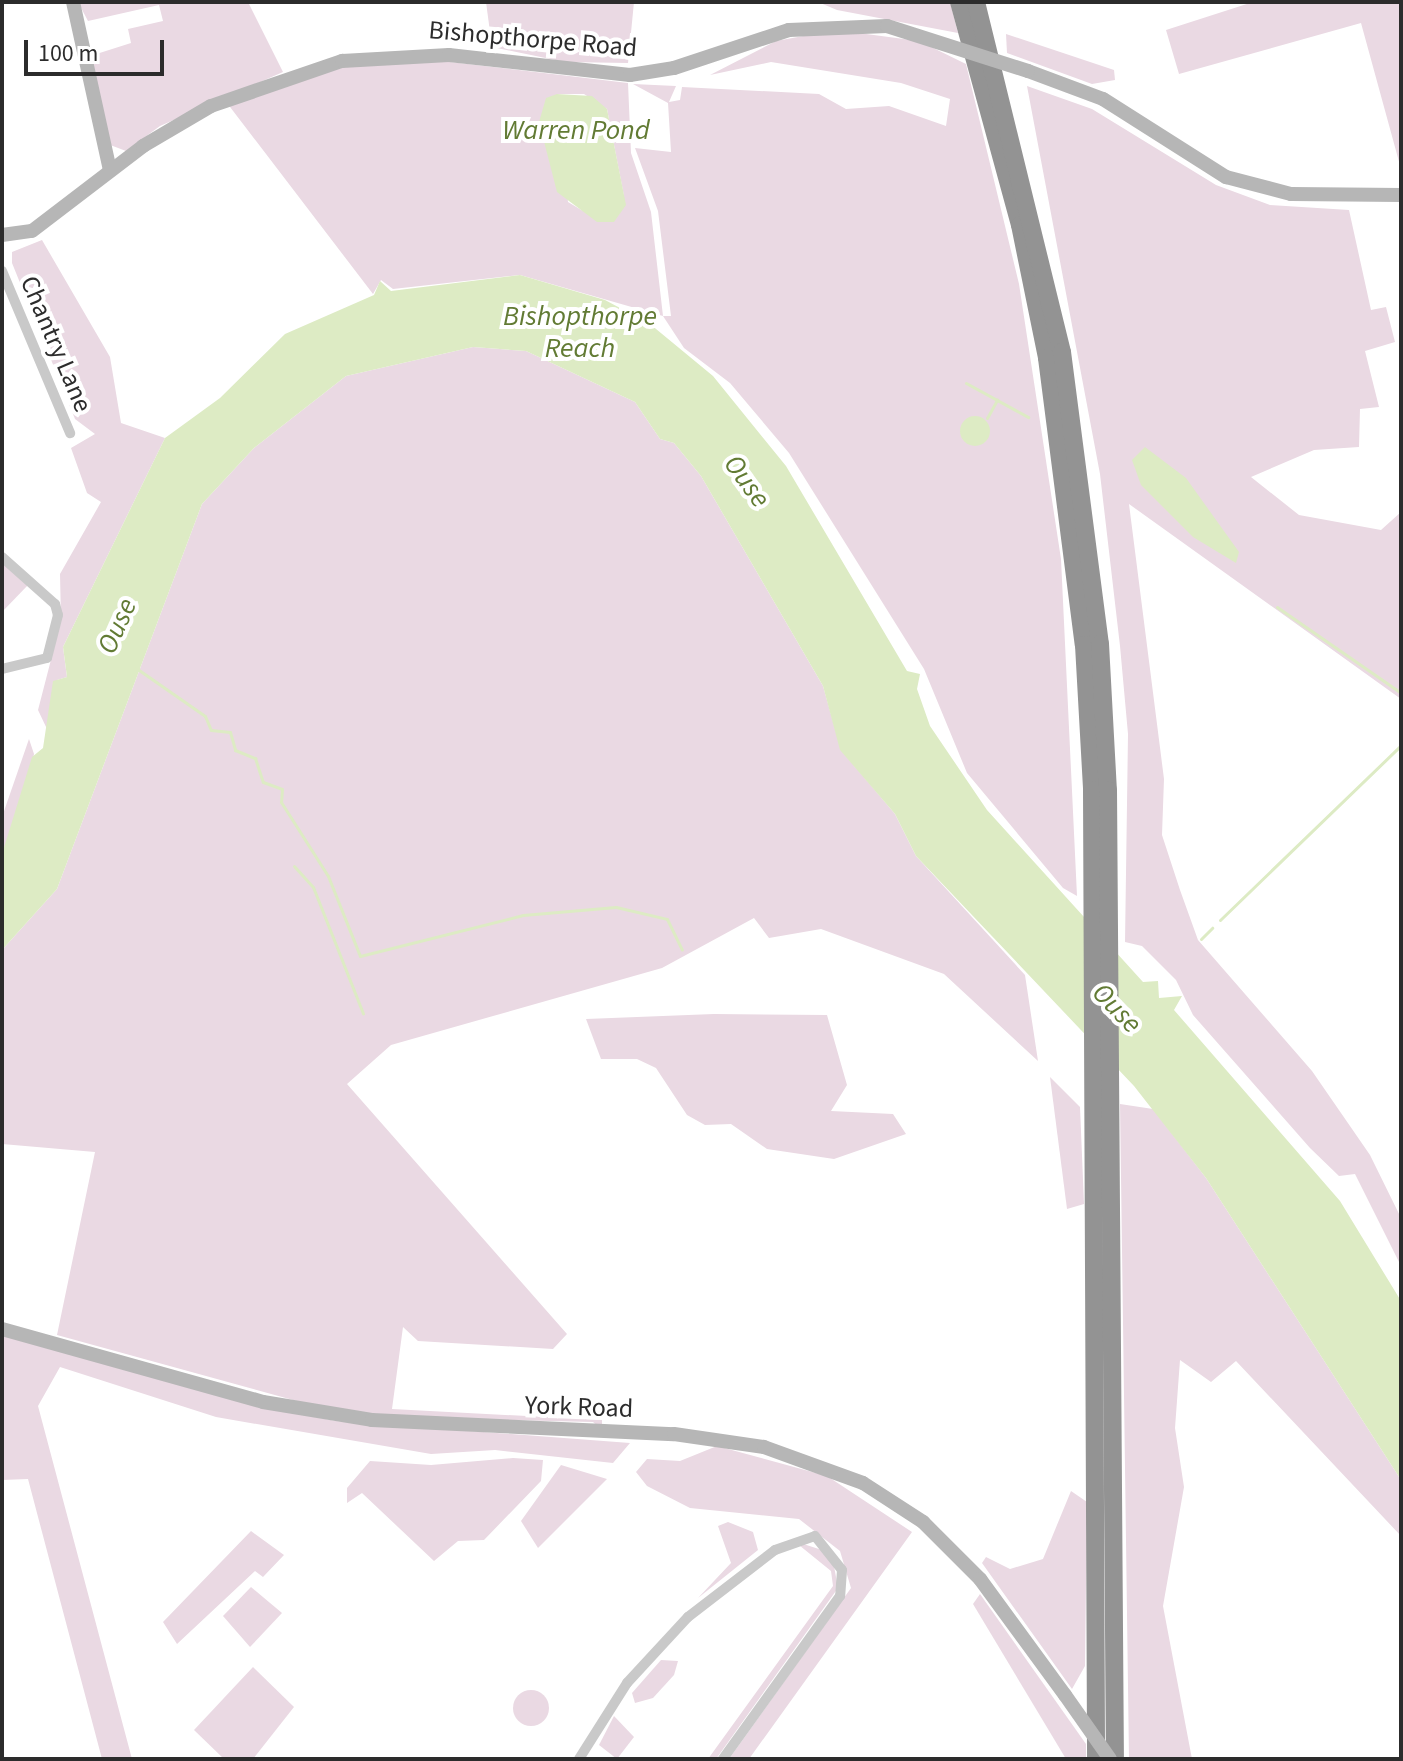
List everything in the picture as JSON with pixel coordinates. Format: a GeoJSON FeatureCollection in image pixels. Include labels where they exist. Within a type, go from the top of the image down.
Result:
{"type":"FeatureCollection","features":[{"type":"Feature","properties":{"kind":"highway"},"geometry":{"type":"LineString","coordinates":[[959,2],[1020,225],[1047,358],[1071,509],[1100,790]]}},
{"type":"Feature","properties":{"kind":"highway"},"geometry":{"type":"LineString","coordinates":[[976,2],[1062,352],[1086,505],[1100,790],[1112,1759]]}},
{"type":"Feature","properties":{"kind":"highway"},"geometry":{"type":"LineString","coordinates":[[1096,1759],[1103,1185]]}},
{"type":"Feature","properties":{"kind":"street"},"geometry":{"type":"LineString","coordinates":[[73,2],[110,170]]}},
{"type":"Feature","properties":{"kind":"street","name":"Bishopthorpe Road"},"geometry":{"type":"LineString","coordinates":[[2,235],[32,231],[110,170],[211,106],[342,61],[449,55],[630,75],[674,68],[789,30],[887,26],[1028,71],[1103,99],[1226,177],[1291,194],[1401,195]]}},
{"type":"Feature","properties":{"kind":"street","name":"Chantry Lane"},"geometry":{"type":"LineString","coordinates":[[2,271],[70,433]]}},
{"type":"Feature","properties":{"kind":"street"},"geometry":{"type":"LineString","coordinates":[[2,557],[55,604],[58,615],[47,658],[2,669]]}},
{"type":"Feature","properties":{"kind":"street","name":"York Road"},"geometry":{"type":"LineString","coordinates":[[2,1329],[263,1402],[372,1420],[674,1434],[764,1447],[863,1483],[923,1522],[980,1579],[1112,1759]]}},
{"type":"Feature","properties":{"kind":"street"},"geometry":{"type":"LineString","coordinates":[[579,1759],[627,1683],[688,1617],[775,1550],[815,1536],[842,1570],[840,1596],[723,1759]]}},
{"type":"Feature","properties":{"kind":"shaded area"},"geometry":{"type":"Polygon","coordinates":[[[248,2],[283,72],[160,126],[126,151],[105,143],[87,57],[131,43],[128,29],[163,21],[159,5],[88,21],[79,4],[248,2]]]}},
{"type":"Feature","properties":{"kind":"shaded area"},"geometry":{"type":"Polygon","coordinates":[[[486,2],[634,2],[628,63],[565,62],[492,47],[486,2]]]}},
{"type":"Feature","properties":{"kind":"shaded area"},"geometry":{"type":"Polygon","coordinates":[[[818,2],[950,2],[958,33],[837,10],[818,2]]]}},
{"type":"Feature","properties":{"kind":"shaded area"},"geometry":{"type":"Polygon","coordinates":[[[1253,2],[1401,2],[1401,169],[1361,23],[1179,74],[1166,30],[1253,2]]]}},
{"type":"Feature","properties":{"kind":"shaded area"},"geometry":{"type":"Polygon","coordinates":[[[836,30],[919,41],[966,64],[1019,284],[1061,559],[1077,896],[1063,888],[967,773],[924,669],[789,453],[730,383],[684,348],[663,316],[671,316],[658,211],[635,148],[671,152],[668,103],[633,84],[676,86],[669,102],[680,100],[682,87],[819,94],[846,109],[889,106],[946,126],[950,99],[901,83],[771,62],[710,75],[776,41],[836,30]]]}},
{"type":"Feature","properties":{"kind":"shaded area"},"geometry":{"type":"Polygon","coordinates":[[[1006,34],[1114,70],[1115,80],[1092,84],[1007,53],[1006,34]]]}},
{"type":"Feature","properties":{"kind":"shaded area"},"geometry":{"type":"Polygon","coordinates":[[[399,56],[628,83],[631,153],[651,212],[663,316],[520,275],[393,289],[381,280],[373,294],[227,103],[342,63],[399,56]],[[557,94],[568,202],[583,211],[624,196],[607,109],[584,94],[557,94]]]}},
{"type":"Feature","properties":{"kind":"shaded area"},"geometry":{"type":"Polygon","coordinates":[[[1027,86],[1092,109],[1216,185],[1270,205],[1349,210],[1371,310],[1386,307],[1395,342],[1365,351],[1379,407],[1360,409],[1359,447],[1314,450],[1251,477],[1299,515],[1381,530],[1401,512],[1401,699],[1129,504],[1164,779],[1162,835],[1180,890],[1198,940],[1312,1071],[1370,1155],[1401,1218],[1401,1266],[1355,1174],[1339,1176],[1310,1148],[1193,1015],[1176,980],[1142,946],[1125,942],[1128,734],[1120,646],[1100,474],[1027,86]]]}},
{"type":"Feature","properties":{"kind":"shaded area"},"geometry":{"type":"Polygon","coordinates":[[[42,240],[110,357],[121,423],[165,438],[63,647],[67,677],[57,680],[47,729],[38,710],[61,621],[60,574],[101,502],[87,493],[71,448],[95,434],[75,419],[12,263],[12,252],[42,240]]]}},
{"type":"Feature","properties":{"kind":"shaded area"},"geometry":{"type":"Polygon","coordinates":[[[473,347],[526,351],[635,402],[660,439],[674,443],[701,476],[823,686],[841,750],[895,814],[916,856],[1025,975],[1038,1061],[944,974],[821,929],[769,938],[754,918],[662,968],[391,1045],[347,1084],[567,1334],[553,1349],[418,1341],[403,1327],[392,1409],[602,1420],[602,1430],[593,1422],[390,1417],[322,1408],[57,1335],[95,1152],[2,1144],[2,950],[57,889],[202,504],[254,448],[346,376],[473,347]]]}},
{"type":"Feature","properties":{"kind":"shaded area"},"geometry":{"type":"Polygon","coordinates":[[[2,563],[29,584],[2,612],[2,563]]]}},
{"type":"Feature","properties":{"kind":"shaded area"},"geometry":{"type":"Polygon","coordinates":[[[29,739],[34,754],[27,789],[2,854],[2,817],[29,739]]]}},
{"type":"Feature","properties":{"kind":"shaded area"},"geometry":{"type":"Polygon","coordinates":[[[714,1014],[827,1015],[847,1085],[831,1111],[893,1114],[906,1134],[834,1159],[767,1149],[731,1124],[705,1125],[687,1115],[656,1068],[637,1059],[601,1059],[586,1019],[714,1014]]]}},
{"type":"Feature","properties":{"kind":"shaded area"},"geometry":{"type":"Polygon","coordinates":[[[1050,1077],[1080,1107],[1084,1204],[1067,1209],[1050,1077]]]}},
{"type":"Feature","properties":{"kind":"shaded area"},"geometry":{"type":"Polygon","coordinates":[[[1120,1104],[1153,1109],[1206,1178],[1401,1480],[1401,1536],[1236,1361],[1211,1382],[1180,1360],[1175,1428],[1184,1487],[1163,1606],[1192,1759],[1129,1759],[1120,1104]]]}},
{"type":"Feature","properties":{"kind":"shaded area"},"geometry":{"type":"Polygon","coordinates":[[[2,1334],[252,1405],[336,1421],[630,1443],[613,1463],[495,1450],[431,1454],[216,1417],[60,1367],[38,1406],[132,1759],[102,1759],[28,1479],[2,1480],[2,1334]]]}},
{"type":"Feature","properties":{"kind":"shaded area"},"geometry":{"type":"Polygon","coordinates":[[[717,1446],[827,1476],[912,1532],[749,1759],[729,1759],[851,1588],[840,1551],[799,1519],[690,1508],[647,1486],[636,1472],[647,1459],[680,1461],[717,1446]]]}},
{"type":"Feature","properties":{"kind":"shaded area"},"geometry":{"type":"Polygon","coordinates":[[[513,1458],[543,1460],[541,1481],[484,1540],[458,1541],[434,1561],[362,1493],[347,1503],[347,1488],[370,1461],[431,1465],[513,1458]]]}},
{"type":"Feature","properties":{"kind":"shaded area"},"geometry":{"type":"Polygon","coordinates":[[[561,1465],[607,1479],[538,1548],[521,1521],[561,1465]]]}},
{"type":"Feature","properties":{"kind":"shaded area"},"geometry":{"type":"Polygon","coordinates":[[[1071,1491],[1087,1502],[1085,1666],[1072,1689],[982,1563],[986,1557],[1010,1569],[1043,1559],[1071,1491]]]}},
{"type":"Feature","properties":{"kind":"shaded area"},"geometry":{"type":"Polygon","coordinates":[[[728,1522],[753,1532],[758,1550],[698,1598],[731,1563],[718,1526],[728,1522]]]}},
{"type":"Feature","properties":{"kind":"shaded area"},"geometry":{"type":"Polygon","coordinates":[[[251,1531],[284,1555],[263,1577],[255,1571],[177,1644],[163,1622],[251,1531]]]}},
{"type":"Feature","properties":{"kind":"shaded area"},"geometry":{"type":"Polygon","coordinates":[[[794,1541],[822,1550],[834,1566],[838,1588],[716,1759],[708,1759],[833,1586],[831,1571],[794,1541]]]}},
{"type":"Feature","properties":{"kind":"shaded area"},"geometry":{"type":"Polygon","coordinates":[[[251,1587],[282,1613],[250,1647],[223,1616],[251,1587]]]}},
{"type":"Feature","properties":{"kind":"shaded area"},"geometry":{"type":"Polygon","coordinates":[[[980,1594],[1086,1744],[1086,1759],[1066,1759],[973,1604],[980,1594]]]}},
{"type":"Feature","properties":{"kind":"shaded area"},"geometry":{"type":"Polygon","coordinates":[[[661,1660],[678,1661],[674,1675],[653,1698],[635,1703],[632,1693],[661,1660]]]}},
{"type":"Feature","properties":{"kind":"shaded area"},"geometry":{"type":"Polygon","coordinates":[[[253,1667],[294,1707],[253,1759],[224,1759],[194,1730],[253,1667]]]}},
{"type":"Feature","properties":{"kind":"shaded area"},"geometry":{"type":"Polygon","coordinates":[[[531,1690],[544,1695],[549,1708],[544,1721],[531,1726],[518,1721],[513,1708],[518,1695],[531,1690]]]}},
{"type":"Feature","properties":{"kind":"shaded area"},"geometry":{"type":"Polygon","coordinates":[[[614,1716],[634,1737],[617,1759],[599,1745],[614,1716]]]}},
{"type":"Feature","properties":{"kind":"water","name":"Warren Pond"},"geometry":{"type":"Polygon","coordinates":[[[557,94],[592,96],[607,109],[626,205],[614,222],[597,222],[557,192],[539,122],[546,98],[557,94]]]}},
{"type":"Feature","properties":{"kind":"water"},"geometry":{"type":"Polygon","coordinates":[[[520,275],[605,300],[650,324],[713,376],[786,466],[907,671],[920,674],[917,689],[930,726],[987,810],[1143,982],[1158,981],[1159,998],[1182,996],[1174,1010],[1340,1201],[1401,1301],[1401,1480],[1206,1178],[1134,1086],[916,856],[895,814],[840,750],[823,686],[701,476],[674,443],[660,439],[635,402],[526,351],[473,347],[346,376],[254,448],[202,504],[57,889],[2,950],[2,854],[32,757],[43,748],[53,681],[67,677],[63,647],[165,438],[220,398],[285,334],[374,295],[380,281],[391,291],[520,275]]]}},
{"type":"Feature","properties":{"kind":"water"},"geometry":{"type":"Polygon","coordinates":[[[975,416],[981,417],[989,425],[989,437],[981,445],[975,446],[969,445],[961,437],[960,431],[961,425],[969,417],[975,416]]]}},
{"type":"Feature","properties":{"kind":"water"},"geometry":{"type":"Polygon","coordinates":[[[1145,447],[1186,478],[1239,552],[1236,563],[1193,537],[1141,485],[1132,460],[1145,447]]]}},
{"type":"Feature","properties":{"kind":"waterway"},"geometry":{"type":"LineString","coordinates":[[966,383],[1028,417]]}},
{"type":"Feature","properties":{"kind":"waterway"},"geometry":{"type":"LineString","coordinates":[[987,418],[997,400]]}},
{"type":"Feature","properties":{"kind":"waterway"},"geometry":{"type":"LineString","coordinates":[[1277,607],[1401,693]]}},
{"type":"Feature","properties":{"kind":"waterway"},"geometry":{"type":"LineString","coordinates":[[136,668],[205,716],[211,730],[230,732],[235,750],[255,758],[263,782],[282,789],[281,802],[328,876],[360,956],[523,915],[616,907],[667,919],[682,950]]}},
{"type":"Feature","properties":{"kind":"waterway"},"geometry":{"type":"LineString","coordinates":[[1220,920],[1401,745]]}},
{"type":"Feature","properties":{"kind":"waterway"},"geometry":{"type":"LineString","coordinates":[[294,866],[313,887],[363,1013]]}},
{"type":"Feature","properties":{"kind":"waterway"},"geometry":{"type":"LineString","coordinates":[[1201,939],[1212,928]]}},
{"type":"Feature","properties":{"kind":"water label","name":"Bishopthorpe Reach"},"geometry":{"type":"Point","coordinates":[580,332]}},
{"type":"Feature","properties":{"kind":"water label","name":"Ouse"},"geometry":{"type":"Point","coordinates":[747,481]}},
{"type":"Feature","properties":{"kind":"water label","name":"Ouse"},"geometry":{"type":"Point","coordinates":[117,626]}},
{"type":"Feature","properties":{"kind":"water label","name":"Ouse"},"geometry":{"type":"Point","coordinates":[1117,1008]}}]}
